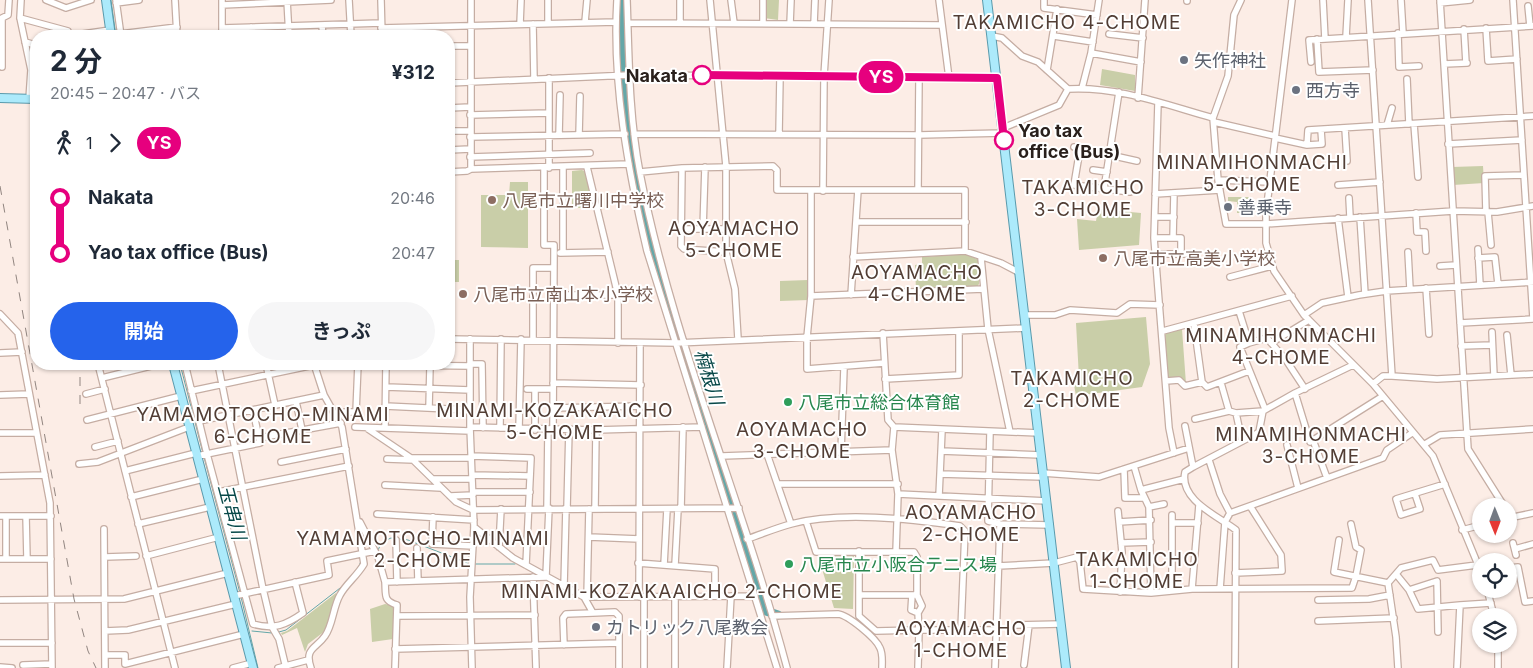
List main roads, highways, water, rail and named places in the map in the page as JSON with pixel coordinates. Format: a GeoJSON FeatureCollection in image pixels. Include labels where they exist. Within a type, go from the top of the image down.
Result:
{"type":"FeatureCollection","features":[{"type":"Feature","properties":{"kind":"main road"},"geometry":{"type":"LineString","coordinates":[[106,0],[111,30]]}},
{"type":"Feature","properties":{"kind":"main road"},"geometry":{"type":"LineString","coordinates":[[987,0],[1066,668]]}},
{"type":"Feature","properties":{"kind":"main road"},"geometry":{"type":"LineString","coordinates":[[0,98],[30,99]]}},
{"type":"Feature","properties":{"kind":"main road"},"geometry":{"type":"LineString","coordinates":[[174,370],[190,427],[201,455],[203,479],[228,573],[239,596],[244,634],[253,666]]}},
{"type":"Feature","properties":{"kind":"waterway","name":"玉串川"},"geometry":{"type":"LineString","coordinates":[[111,0],[115,30]]}},
{"type":"Feature","properties":{"kind":"waterway","name":"楠根川"},"geometry":{"type":"LineString","coordinates":[[623,0],[625,80],[634,158],[649,235],[669,311],[692,386],[766,611],[778,615]]}},
{"type":"Feature","properties":{"kind":"waterway","name":"玉串川"},"geometry":{"type":"LineString","coordinates":[[182,370],[203,453]]}},
{"type":"Feature","properties":{"kind":"waterway","name":"玉串川"},"geometry":{"type":"LineString","coordinates":[[204,457],[240,593]]}},
{"type":"Feature","properties":{"kind":"waterway"},"geometry":{"type":"LineString","coordinates":[[377,552],[382,542],[391,538],[408,540],[470,564]]}},
{"type":"Feature","properties":{"kind":"waterway"},"geometry":{"type":"LineString","coordinates":[[358,569],[361,561]]}},
{"type":"Feature","properties":{"kind":"waterway"},"geometry":{"type":"LineString","coordinates":[[474,564],[515,564]]}},
{"type":"Feature","properties":{"kind":"waterway"},"geometry":{"type":"LineString","coordinates":[[279,632],[286,630],[344,585]]}},
{"type":"Feature","properties":{"kind":"waterway","name":"玉串川"},"geometry":{"type":"LineString","coordinates":[[241,597],[258,668]]}},
{"type":"Feature","properties":{"kind":"waterway"},"geometry":{"type":"LineString","coordinates":[[252,631],[272,633]]}},
{"type":"Feature","properties":{"kind":"railway"},"geometry":{"type":"LineString","coordinates":[[0,186],[30,353]]}},
{"type":"Feature","properties":{"kind":"railway"},"geometry":{"type":"LineString","coordinates":[[33,370],[74,599],[88,651],[96,668]]}},
{"type":"Feature","properties":{"kind":"railway"},"geometry":{"type":"LineString","coordinates":[[80,370],[80,404]]}},
{"type":"Feature","properties":{"kind":"place","name":"矢作神社"},"geometry":{"type":"Point","coordinates":[1184,60]}},
{"type":"Feature","properties":{"kind":"place","name":"Nakata"},"geometry":{"type":"Point","coordinates":[702,75]}},
{"type":"Feature","properties":{"kind":"place","name":"西方寺"},"geometry":{"type":"Point","coordinates":[1296,90]}},
{"type":"Feature","properties":{"kind":"place","name":"Yao tax office (Bus)"},"geometry":{"type":"Point","coordinates":[1004,140]}},
{"type":"Feature","properties":{"kind":"place","name":"八尾市立曙川中学校"},"geometry":{"type":"Point","coordinates":[492,200]}},
{"type":"Feature","properties":{"kind":"place","name":"善乗寺"},"geometry":{"type":"Point","coordinates":[1228,207]}},
{"type":"Feature","properties":{"kind":"place","name":"八尾市立高美小学校"},"geometry":{"type":"Point","coordinates":[1103,258]}},
{"type":"Feature","properties":{"kind":"place","name":"八尾市立南山本小学校"},"geometry":{"type":"Point","coordinates":[463,294]}},
{"type":"Feature","properties":{"kind":"place","name":"八尾市立総合体育館"},"geometry":{"type":"Point","coordinates":[788,402]}},
{"type":"Feature","properties":{"kind":"place","name":"八尾市立小阪合テニス場"},"geometry":{"type":"Point","coordinates":[789,564]}},
{"type":"Feature","properties":{"kind":"place","name":"カトリック八尾教会"},"geometry":{"type":"Point","coordinates":[596,627]}},
{"type":"Feature","properties":{"kind":"district","name":"TAKAMICHO 4-CHOME"},"geometry":{"type":"Point","coordinates":[1067,22]}},
{"type":"Feature","properties":{"kind":"district","name":"MINAMIHONMACHI 5-CHOME"},"geometry":{"type":"Point","coordinates":[1252,173]}},
{"type":"Feature","properties":{"kind":"district","name":"TAKAMICHO 3-CHOME"},"geometry":{"type":"Point","coordinates":[1083,198]}},
{"type":"Feature","properties":{"kind":"district","name":"AOYAMACHO 5-CHOME"},"geometry":{"type":"Point","coordinates":[734,239]}},
{"type":"Feature","properties":{"kind":"district","name":"AOYAMACHO 4-CHOME"},"geometry":{"type":"Point","coordinates":[917,283]}},
{"type":"Feature","properties":{"kind":"district","name":"MINAMIHONMACHI 4-CHOME"},"geometry":{"type":"Point","coordinates":[1281,346]}},
{"type":"Feature","properties":{"kind":"district","name":"TAKAMICHO 2-CHOME"},"geometry":{"type":"Point","coordinates":[1072,389]}},
{"type":"Feature","properties":{"kind":"district","name":"MINAMI-KOZAKAAICHO 5-CHOME"},"geometry":{"type":"Point","coordinates":[555,421]}},
{"type":"Feature","properties":{"kind":"district","name":"YAMAMOTOCHO-MINAMI 6-CHOME"},"geometry":{"type":"Point","coordinates":[263,425]}},
{"type":"Feature","properties":{"kind":"district","name":"AOYAMACHO 3-CHOME"},"geometry":{"type":"Point","coordinates":[802,440]}},
{"type":"Feature","properties":{"kind":"district","name":"MINAMIHONMACHI 3-CHOME"},"geometry":{"type":"Point","coordinates":[1311,445]}},
{"type":"Feature","properties":{"kind":"district","name":"AOYAMACHO 2-CHOME"},"geometry":{"type":"Point","coordinates":[971,523]}},
{"type":"Feature","properties":{"kind":"district","name":"YAMAMOTOCHO-MINAMI 2-CHOME"},"geometry":{"type":"Point","coordinates":[423,549]}},
{"type":"Feature","properties":{"kind":"district","name":"TAKAMICHO 1-CHOME"},"geometry":{"type":"Point","coordinates":[1137,570]}},
{"type":"Feature","properties":{"kind":"district","name":"MINAMI-KOZAKAAICHO 2-CHOME"},"geometry":{"type":"Point","coordinates":[672,591]}},
{"type":"Feature","properties":{"kind":"district","name":"AOYAMACHO 1-CHOME"},"geometry":{"type":"Point","coordinates":[961,639]}}]}
